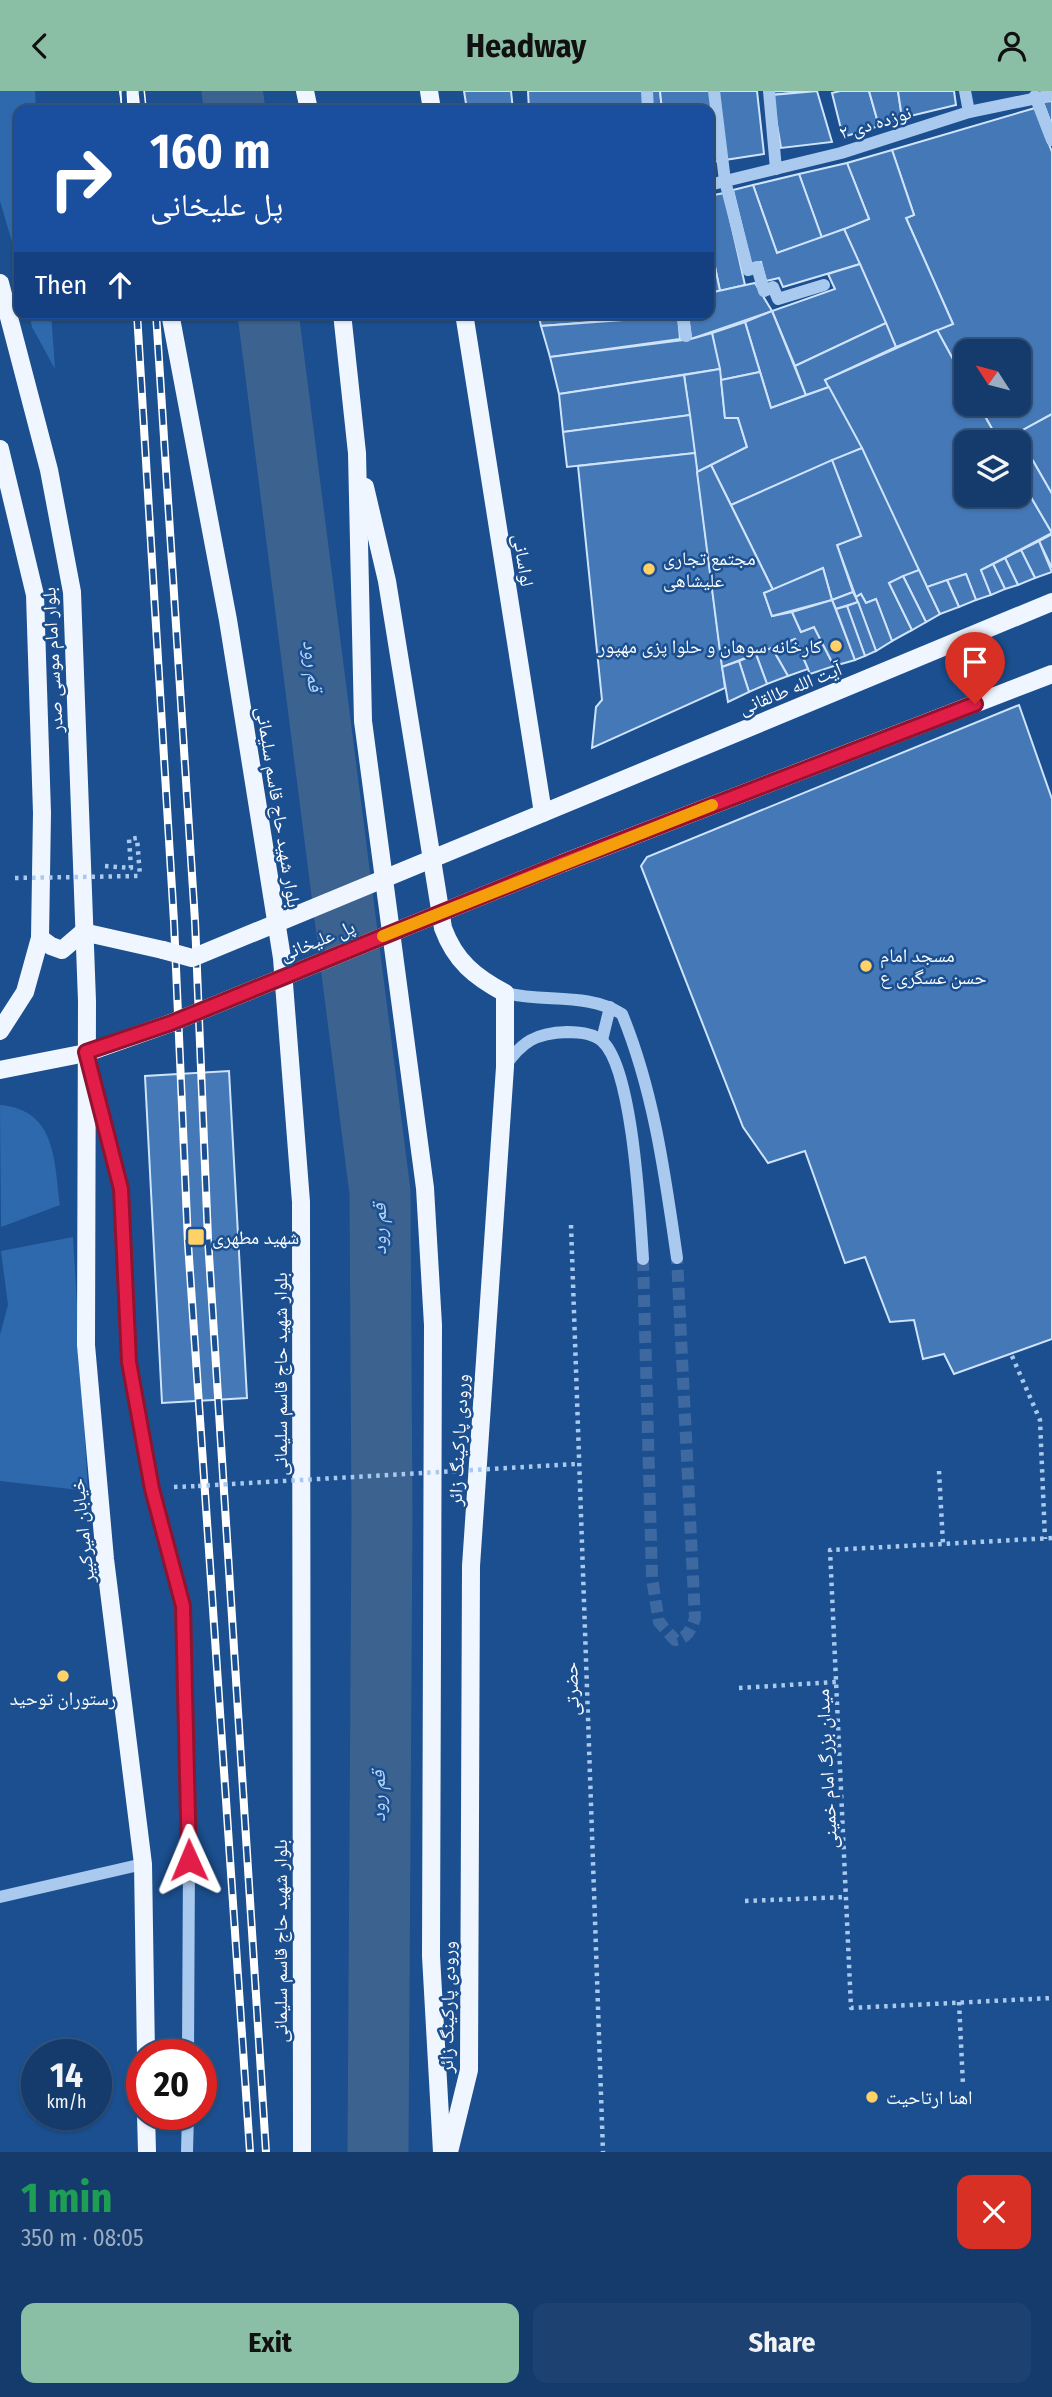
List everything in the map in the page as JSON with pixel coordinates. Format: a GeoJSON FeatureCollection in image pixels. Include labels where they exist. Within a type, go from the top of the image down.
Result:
{"type":"FeatureCollection","features":[{"type":"Feature","properties":{"kind":"main road","name":"بلوار امام موسی صدر"},"geometry":{"type":"LineString","coordinates":[[0,283],[49,470],[72,592],[87,1001]]}},
{"type":"Feature","properties":{"kind":"main road","name":"بلوار شهید حاج قاسم سلیمانی"},"geometry":{"type":"LineString","coordinates":[[171,319],[228,620],[282,958],[301,1202],[302,2152]]}},
{"type":"Feature","properties":{"kind":"main road"},"geometry":{"type":"LineString","coordinates":[[343,319],[356,453],[363,721],[425,1188],[433,1325],[431,1956],[442,2152]]}},
{"type":"Feature","properties":{"kind":"main road","name":"لواسانی"},"geometry":{"type":"LineString","coordinates":[[465,319],[543,813]]}},
{"type":"Feature","properties":{"kind":"main road","name":"بلوار امام موسی صدر"},"geometry":{"type":"LineString","coordinates":[[0,449],[35,595],[42,813],[40,938],[25,992],[0,1031]]}},
{"type":"Feature","properties":{"kind":"main road"},"geometry":{"type":"LineString","coordinates":[[356,453],[387,581],[443,928],[452,952],[466,967],[505,993]]}},
{"type":"Feature","properties":{"kind":"main road","name":"آیت الله طالقانی"},"geometry":{"type":"LineString","coordinates":[[543,813],[1052,602]]}},
{"type":"Feature","properties":{"kind":"main road","name":"پل علیخانی"},"geometry":{"type":"LineString","coordinates":[[0,1070],[86,1052],[171,1023],[563,863],[1052,674]]}},
{"type":"Feature","properties":{"kind":"main road","name":"پل علیخانی"},"geometry":{"type":"LineString","coordinates":[[83,932],[192,958],[543,813]]}},
{"type":"Feature","properties":{"kind":"main road"},"geometry":{"type":"LineString","coordinates":[[40,938],[62,950],[83,932]]}},
{"type":"Feature","properties":{"kind":"main road","name":"ورودی پارکینگ زائر"},"geometry":{"type":"LineString","coordinates":[[449,2152],[469,2070],[471,1566],[505,1067],[505,993]]}},
{"type":"Feature","properties":{"kind":"main road","name":"خیابان امیرکبیر"},"geometry":{"type":"LineString","coordinates":[[87,1001],[86,1345],[105,1559],[144,1864],[146,2039]]}},
{"type":"Feature","properties":{"kind":"main road"},"geometry":{"type":"LineString","coordinates":[[146,2130],[147,2152]]}},
{"type":"Feature","properties":{"kind":"street"},"geometry":{"type":"LineString","coordinates":[[714,91],[725,181],[748,270],[757,267],[764,291],[773,287],[778,299],[824,285]]}},
{"type":"Feature","properties":{"kind":"street"},"geometry":{"type":"LineString","coordinates":[[769,91],[776,169]]}},
{"type":"Feature","properties":{"kind":"street"},"geometry":{"type":"LineString","coordinates":[[965,91],[970,112]]}},
{"type":"Feature","properties":{"kind":"street","name":"نوزده دی ۲"},"geometry":{"type":"LineString","coordinates":[[714,184],[841,153],[970,112],[1035,96],[1052,95]]}},
{"type":"Feature","properties":{"kind":"street"},"geometry":{"type":"LineString","coordinates":[[1035,96],[1052,140]]}},
{"type":"Feature","properties":{"kind":"street"},"geometry":{"type":"LineString","coordinates":[[683,319],[686,336]]}},
{"type":"Feature","properties":{"kind":"street"},"geometry":{"type":"LineString","coordinates":[[505,993],[528,999],[590,999],[622,1014],[639,1055],[662,1155],[677,1258]]}},
{"type":"Feature","properties":{"kind":"street"},"geometry":{"type":"LineString","coordinates":[[602,1040],[610,1007]]}},
{"type":"Feature","properties":{"kind":"street"},"geometry":{"type":"LineString","coordinates":[[505,1067],[520,1045],[547,1035],[582,1032],[602,1040],[616,1059],[636,1158],[643,1259]]}},
{"type":"Feature","properties":{"kind":"street"},"geometry":{"type":"LineString","coordinates":[[86,1052],[121,1189],[129,1362],[152,1489],[183,1606],[189,1860],[188,2039]]}},
{"type":"Feature","properties":{"kind":"street"},"geometry":{"type":"LineString","coordinates":[[0,1897],[144,1864]]}},
{"type":"Feature","properties":{"kind":"street"},"geometry":{"type":"LineString","coordinates":[[187,2152],[188,2130]]}},
{"type":"Feature","properties":{"kind":"path"},"geometry":{"type":"LineString","coordinates":[[15,878],[140,877],[137,838],[129,839],[131,868]]}},
{"type":"Feature","properties":{"kind":"path","name":"حضرتی"},"geometry":{"type":"LineString","coordinates":[[571,1226],[577,1464],[603,2152]]}},
{"type":"Feature","properties":{"kind":"path"},"geometry":{"type":"LineString","coordinates":[[1012,1356],[1040,1420],[1045,1539]]}},
{"type":"Feature","properties":{"kind":"path"},"geometry":{"type":"LineString","coordinates":[[198,1486],[577,1464]]}},
{"type":"Feature","properties":{"kind":"path"},"geometry":{"type":"LineString","coordinates":[[939,1471],[943,1544]]}},
{"type":"Feature","properties":{"kind":"path","name":"میدان بزرگ امام خمینی"},"geometry":{"type":"LineString","coordinates":[[1052,1538],[830,1550],[851,2008],[1052,1998]]}},
{"type":"Feature","properties":{"kind":"path"},"geometry":{"type":"LineString","coordinates":[[739,1688],[836,1682]]}},
{"type":"Feature","properties":{"kind":"path"},"geometry":{"type":"LineString","coordinates":[[745,1901],[846,1896]]}},
{"type":"Feature","properties":{"kind":"path"},"geometry":{"type":"LineString","coordinates":[[959,2002],[963,2085]]}},
{"type":"Feature","properties":{"kind":"shaded area"},"geometry":{"type":"Polygon","coordinates":[[[0,91],[35,91],[36,105],[14,105],[14,249],[0,201],[0,91]]]}},
{"type":"Feature","properties":{"kind":"shaded area"},"geometry":{"type":"Polygon","coordinates":[[[30,319],[51,319],[55,369],[30,319]]]}},
{"type":"Feature","properties":{"kind":"shaded area"},"geometry":{"type":"Polygon","coordinates":[[[0,1105],[19,1109],[33,1117],[42,1127],[53,1155],[60,1205],[1,1227],[0,1105]]]}},
{"type":"Feature","properties":{"kind":"shaded area"},"geometry":{"type":"Polygon","coordinates":[[[73,1237],[88,1491],[0,1481],[0,1335],[8,1305],[1,1251],[73,1237]]]}},
{"type":"Feature","properties":{"kind":"building"},"geometry":{"type":"Polygon","coordinates":[[[464,91],[511,91],[512,105],[466,105],[464,91]]]}},
{"type":"Feature","properties":{"kind":"building"},"geometry":{"type":"Polygon","coordinates":[[[528,91],[660,91],[661,105],[529,105],[528,91]]]}},
{"type":"Feature","properties":{"kind":"building"},"geometry":{"type":"Polygon","coordinates":[[[660,91],[710,91],[712,105],[661,105],[660,91]]]}},
{"type":"Feature","properties":{"kind":"building"},"geometry":{"type":"Polygon","coordinates":[[[710,91],[757,91],[764,154],[718,161],[714,105],[712,105],[710,91]]]}},
{"type":"Feature","properties":{"kind":"building"},"geometry":{"type":"Polygon","coordinates":[[[772,91],[813,91],[772,95],[772,91]]]}},
{"type":"Feature","properties":{"kind":"building"},"geometry":{"type":"Polygon","coordinates":[[[817,91],[832,142],[781,148],[772,95],[817,91]]]}},
{"type":"Feature","properties":{"kind":"building"},"geometry":{"type":"Polygon","coordinates":[[[869,91],[879,126],[843,137],[832,93],[869,91]]]}},
{"type":"Feature","properties":{"kind":"building"},"geometry":{"type":"Polygon","coordinates":[[[869,91],[898,91],[902,118],[879,126],[869,91]]]}},
{"type":"Feature","properties":{"kind":"building"},"geometry":{"type":"Polygon","coordinates":[[[898,91],[954,91],[956,105],[902,118],[898,91]]]}},
{"type":"Feature","properties":{"kind":"building"},"geometry":{"type":"Polygon","coordinates":[[[1052,101],[1052,126],[1043,102],[1052,101]]]}},
{"type":"Feature","properties":{"kind":"building"},"geometry":{"type":"Polygon","coordinates":[[[1035,108],[1052,152],[1052,414],[1023,430],[993,430],[985,417],[1031,417],[1031,339],[954,339],[954,361],[937,330],[953,324],[906,218],[914,215],[892,150],[1035,108]]]}},
{"type":"Feature","properties":{"kind":"building"},"geometry":{"type":"Polygon","coordinates":[[[714,126],[718,161],[714,162],[714,126]]]}},
{"type":"Feature","properties":{"kind":"building"},"geometry":{"type":"Polygon","coordinates":[[[892,150],[914,215],[906,218],[953,324],[896,347],[844,229],[869,219],[847,163],[892,150]]]}},
{"type":"Feature","properties":{"kind":"building"},"geometry":{"type":"Polygon","coordinates":[[[847,163],[869,219],[822,238],[799,174],[847,163]]]}},
{"type":"Feature","properties":{"kind":"building"},"geometry":{"type":"Polygon","coordinates":[[[799,174],[822,238],[777,253],[753,185],[799,174]]]}},
{"type":"Feature","properties":{"kind":"building"},"geometry":{"type":"Polygon","coordinates":[[[753,185],[777,253],[844,229],[860,264],[783,287],[779,278],[766,281],[761,262],[751,264],[733,190],[753,185]]]}},
{"type":"Feature","properties":{"kind":"building"},"geometry":{"type":"Polygon","coordinates":[[[724,193],[745,285],[720,291],[714,262],[714,195],[724,193]]]}},
{"type":"Feature","properties":{"kind":"building"},"geometry":{"type":"Polygon","coordinates":[[[714,262],[720,291],[714,292],[714,262]]]}},
{"type":"Feature","properties":{"kind":"building"},"geometry":{"type":"Polygon","coordinates":[[[860,264],[886,323],[795,366],[772,311],[835,289],[828,274],[860,264]]]}},
{"type":"Feature","properties":{"kind":"building"},"geometry":{"type":"Polygon","coordinates":[[[755,283],[772,311],[691,339],[689,319],[714,319],[714,292],[755,283]]]}},
{"type":"Feature","properties":{"kind":"building"},"geometry":{"type":"Polygon","coordinates":[[[772,311],[806,395],[771,408],[745,322],[772,311]]]}},
{"type":"Feature","properties":{"kind":"building"},"geometry":{"type":"Polygon","coordinates":[[[539,319],[632,319],[541,326],[539,319]]]}},
{"type":"Feature","properties":{"kind":"building"},"geometry":{"type":"Polygon","coordinates":[[[637,319],[678,319],[680,339],[550,357],[541,326],[637,319]]]}},
{"type":"Feature","properties":{"kind":"building"},"geometry":{"type":"Polygon","coordinates":[[[745,322],[760,372],[721,380],[712,333],[745,322]]]}},
{"type":"Feature","properties":{"kind":"building"},"geometry":{"type":"Polygon","coordinates":[[[886,323],[896,347],[825,380],[829,387],[806,395],[795,366],[886,323]]]}},
{"type":"Feature","properties":{"kind":"building"},"geometry":{"type":"Polygon","coordinates":[[[937,330],[954,361],[954,417],[985,417],[993,430],[954,430],[954,507],[1031,507],[1031,497],[1052,533],[981,570],[991,595],[976,600],[966,574],[927,587],[825,380],[937,330]]]}},
{"type":"Feature","properties":{"kind":"building"},"geometry":{"type":"Polygon","coordinates":[[[712,333],[720,369],[559,394],[550,357],[691,339],[712,333]]]}},
{"type":"Feature","properties":{"kind":"building"},"geometry":{"type":"Polygon","coordinates":[[[720,369],[725,418],[738,418],[747,447],[697,472],[684,375],[720,369]]]}},
{"type":"Feature","properties":{"kind":"building"},"geometry":{"type":"Polygon","coordinates":[[[760,372],[771,408],[829,387],[862,448],[731,505],[711,465],[747,447],[738,418],[725,418],[721,380],[760,372]]]}},
{"type":"Feature","properties":{"kind":"building"},"geometry":{"type":"Polygon","coordinates":[[[684,375],[690,415],[563,432],[559,394],[684,375]]]}},
{"type":"Feature","properties":{"kind":"building"},"geometry":{"type":"Polygon","coordinates":[[[1052,414],[1052,494],[1031,457],[1031,430],[1023,430],[1052,414]]]}},
{"type":"Feature","properties":{"kind":"building"},"geometry":{"type":"Polygon","coordinates":[[[690,415],[695,453],[567,467],[563,432],[690,415]]]}},
{"type":"Feature","properties":{"kind":"building"},"geometry":{"type":"Polygon","coordinates":[[[862,448],[919,570],[889,583],[912,630],[892,641],[876,599],[866,603],[861,594],[856,597],[837,545],[861,536],[832,460],[862,448]]]}},
{"type":"Feature","properties":{"kind":"building","name":"مجتمع تجاری علیشاهی"},"geometry":{"type":"Polygon","coordinates":[[[695,453],[725,688],[592,748],[596,707],[602,700],[578,466],[695,453]]]}},
{"type":"Feature","properties":{"kind":"building"},"geometry":{"type":"Polygon","coordinates":[[[1031,457],[1052,494],[1052,533],[1031,497],[1031,457]]]}},
{"type":"Feature","properties":{"kind":"building"},"geometry":{"type":"Polygon","coordinates":[[[832,460],[861,536],[837,545],[853,592],[832,600],[823,568],[773,590],[731,505],[832,460]]]}},
{"type":"Feature","properties":{"kind":"building"},"geometry":{"type":"Polygon","coordinates":[[[711,465],[773,590],[764,593],[772,616],[792,612],[801,632],[814,627],[834,666],[810,674],[795,639],[722,667],[697,472],[711,465]]]}},
{"type":"Feature","properties":{"kind":"building"},"geometry":{"type":"Polygon","coordinates":[[[1052,534],[1052,568],[1039,541],[1052,534]]]}},
{"type":"Feature","properties":{"kind":"building"},"geometry":{"type":"Polygon","coordinates":[[[1039,541],[1052,572],[1035,578],[1021,550],[1039,541]]]}},
{"type":"Feature","properties":{"kind":"building"},"geometry":{"type":"Polygon","coordinates":[[[1021,550],[1035,578],[1018,585],[1005,558],[1021,550]]]}},
{"type":"Feature","properties":{"kind":"building"},"geometry":{"type":"Polygon","coordinates":[[[1005,558],[1018,585],[1005,589],[993,564],[1005,558]]]}},
{"type":"Feature","properties":{"kind":"building"},"geometry":{"type":"Polygon","coordinates":[[[993,564],[1005,589],[991,595],[981,570],[993,564]]]}},
{"type":"Feature","properties":{"kind":"building"},"geometry":{"type":"Polygon","coordinates":[[[823,568],[832,600],[772,616],[764,593],[823,568]]]}},
{"type":"Feature","properties":{"kind":"building"},"geometry":{"type":"Polygon","coordinates":[[[919,570],[940,614],[926,622],[903,576],[919,570]]]}},
{"type":"Feature","properties":{"kind":"building"},"geometry":{"type":"Polygon","coordinates":[[[966,574],[976,600],[959,607],[947,580],[966,574]]]}},
{"type":"Feature","properties":{"kind":"building"},"geometry":{"type":"Polygon","coordinates":[[[903,576],[926,622],[912,630],[889,583],[903,576]]]}},
{"type":"Feature","properties":{"kind":"building"},"geometry":{"type":"Polygon","coordinates":[[[947,580],[959,607],[940,614],[927,587],[947,580]]]}},
{"type":"Feature","properties":{"kind":"building"},"geometry":{"type":"Polygon","coordinates":[[[853,592],[858,602],[836,609],[832,600],[853,592]]]}},
{"type":"Feature","properties":{"kind":"building"},"geometry":{"type":"Polygon","coordinates":[[[861,594],[866,603],[876,599],[892,641],[876,651],[856,597],[861,594]]]}},
{"type":"Feature","properties":{"kind":"building","name":"کارخانه سوهان و حلوا پزی مهپور"},"geometry":{"type":"Polygon","coordinates":[[[832,600],[855,660],[834,666],[814,627],[801,632],[792,612],[832,600]]]}},
{"type":"Feature","properties":{"kind":"building"},"geometry":{"type":"Polygon","coordinates":[[[858,602],[876,651],[865,656],[847,606],[858,602]]]}},
{"type":"Feature","properties":{"kind":"building"},"geometry":{"type":"Polygon","coordinates":[[[847,606],[865,656],[855,660],[836,609],[847,606]]]}},
{"type":"Feature","properties":{"kind":"building"},"geometry":{"type":"Polygon","coordinates":[[[795,639],[808,669],[788,676],[772,648],[795,639]]]}},
{"type":"Feature","properties":{"kind":"building"},"geometry":{"type":"Polygon","coordinates":[[[772,648],[788,676],[767,684],[756,654],[772,648]]]}},
{"type":"Feature","properties":{"kind":"building"},"geometry":{"type":"Polygon","coordinates":[[[756,654],[767,684],[749,692],[739,661],[756,654]]]}},
{"type":"Feature","properties":{"kind":"building"},"geometry":{"type":"Polygon","coordinates":[[[739,661],[749,692],[728,702],[722,667],[739,661]]]}},
{"type":"Feature","properties":{"kind":"building","name":"مسجد امام حسن عسگری ع"},"geometry":{"type":"Polygon","coordinates":[[[1019,705],[1052,799],[1052,1339],[954,1374],[944,1354],[923,1359],[914,1320],[890,1322],[865,1257],[845,1263],[805,1151],[768,1163],[743,1127],[641,866],[647,857],[1019,705]]]}},
{"type":"Feature","properties":{"kind":"building","name":"شهید مطهری"},"geometry":{"type":"Polygon","coordinates":[[[229,1071],[247,1398],[162,1403],[145,1076],[229,1071]]]}},
{"type":"Feature","properties":{"kind":"waterway","name":"قم رود"},"geometry":{"type":"LineString","coordinates":[[232,91],[234,105]]}},
{"type":"Feature","properties":{"kind":"waterway","name":"قم رود"},"geometry":{"type":"LineString","coordinates":[[269,319],[380,1192],[382,1516],[378,2152]]}},
{"type":"Feature","properties":{"kind":"tunnel"},"geometry":{"type":"LineString","coordinates":[[643,1259],[652,1578],[659,1622],[675,1640],[686,1635],[695,1618],[677,1258]]}},
{"type":"Feature","properties":{"kind":"railway"},"geometry":{"type":"LineString","coordinates":[[124,91],[125,105]]}},
{"type":"Feature","properties":{"kind":"railway"},"geometry":{"type":"LineString","coordinates":[[141,91],[142,105]]}},
{"type":"Feature","properties":{"kind":"railway"},"geometry":{"type":"LineString","coordinates":[[137,319],[174,922],[188,1243],[250,2152]]}},
{"type":"Feature","properties":{"kind":"railway"},"geometry":{"type":"LineString","coordinates":[[156,319],[195,921],[208,1239],[266,2152]]}},
{"type":"Feature","properties":{"kind":"slow traffic"},"geometry":{"type":"LineString","coordinates":[[383,936],[712,805]]}},
{"type":"Feature","properties":{"kind":"place","name":"مجتمع تجاری علیشاهی"},"geometry":{"type":"Point","coordinates":[649,569]}},
{"type":"Feature","properties":{"kind":"place","name":"کارخانه سوهان و حلوا پزی مهپور"},"geometry":{"type":"Point","coordinates":[836,646]}},
{"type":"Feature","properties":{"kind":"place","name":"مسجد امام حسن عسگری ع"},"geometry":{"type":"Point","coordinates":[866,966]}},
{"type":"Feature","properties":{"kind":"place","name":"شهید مطهری"},"geometry":{"type":"Point","coordinates":[196,1237]}},
{"type":"Feature","properties":{"kind":"place","name":"رستوران توحید"},"geometry":{"type":"Point","coordinates":[63,1676]}},
{"type":"Feature","properties":{"kind":"place","name":"اهنا ارتاحیت"},"geometry":{"type":"Point","coordinates":[872,2097]}},
{"type":"Feature","properties":{"kind":"route"},"geometry":{"type":"LineString","coordinates":[[189,1860],[183,1606],[152,1489],[129,1362],[121,1189],[86,1052],[171,1023],[563,863],[975,704]]}}]}
